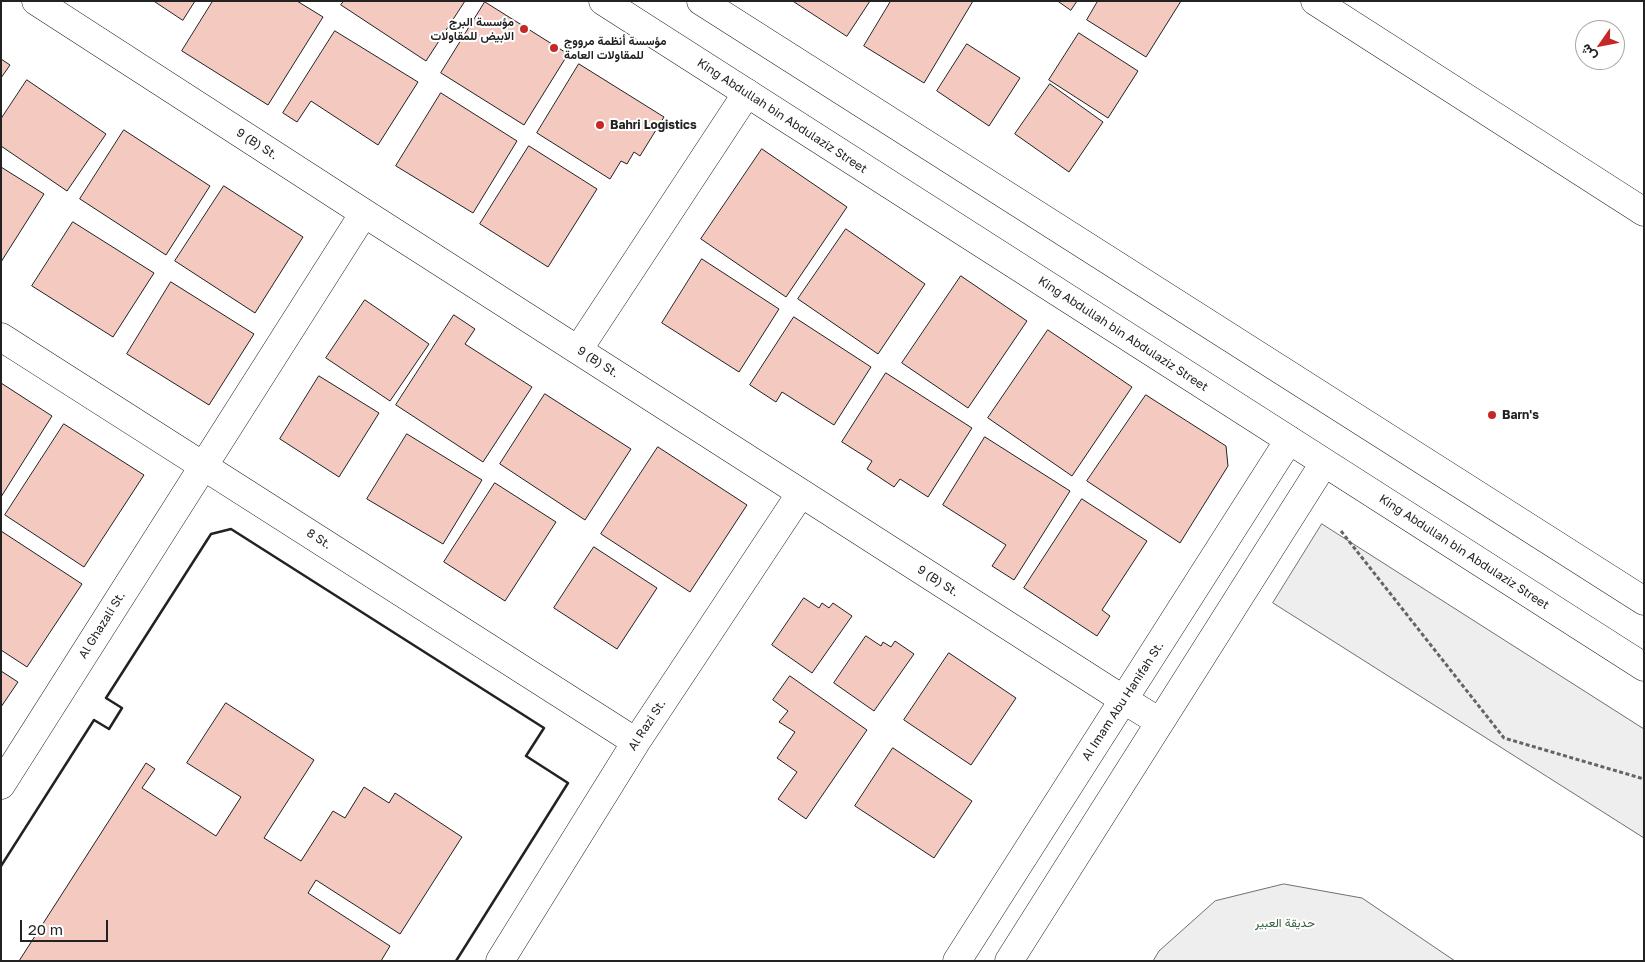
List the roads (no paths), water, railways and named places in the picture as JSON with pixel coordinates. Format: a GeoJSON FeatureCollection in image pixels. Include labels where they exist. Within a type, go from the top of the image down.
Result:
{"type":"FeatureCollection","features":[{"type":"Feature","properties":{"kind":"street","name":"9 (B) St."},"geometry":{"type":"LineString","coordinates":[[36,1],[364,214],[1160,722]]}},
{"type":"Feature","properties":{"kind":"street","name":"King Abdullah bin Abdulaziz Street"},"geometry":{"type":"LineString","coordinates":[[603,1],[1644,667]]}},
{"type":"Feature","properties":{"kind":"street"},"geometry":{"type":"LineString","coordinates":[[1315,1],[1644,212]]}},
{"type":"Feature","properties":{"kind":"street"},"geometry":{"type":"LineString","coordinates":[[713,4],[1644,601]]}},
{"type":"Feature","properties":{"kind":"street"},"geometry":{"type":"LineString","coordinates":[[578,350],[747,93]]}},
{"type":"Feature","properties":{"kind":"street","name":"Al Ghazali St."},"geometry":{"type":"LineString","coordinates":[[1,785],[364,214]]}},
{"type":"Feature","properties":{"kind":"street","name":"8 St."},"geometry":{"type":"LineString","coordinates":[[1,337],[636,742]]}},
{"type":"Feature","properties":{"kind":"street","name":"Al Imam Abu Hanifah St."},"geometry":{"type":"LineString","coordinates":[[957,961],[1289,440]]}},
{"type":"Feature","properties":{"kind":"street"},"geometry":{"type":"LineString","coordinates":[[1009,961],[1324,463]]}},
{"type":"Feature","properties":{"kind":"street","name":"Al Razi St."},"geometry":{"type":"LineString","coordinates":[[500,961],[636,742],[801,493]]}},
{"type":"Feature","properties":{"kind":"place","name":"مؤسسة البرج الابيض للمقاولات"},"geometry":{"type":"Point","coordinates":[524,29]}},
{"type":"Feature","properties":{"kind":"place","name":"مؤسسة أنظمة مرووج للمقاولات العامة"},"geometry":{"type":"Point","coordinates":[554,48]}},
{"type":"Feature","properties":{"kind":"place","name":"Bahri Logistics"},"geometry":{"type":"Point","coordinates":[600,125]}},
{"type":"Feature","properties":{"kind":"place","name":"Barn's"},"geometry":{"type":"Point","coordinates":[1492,415]}},
{"type":"Feature","properties":{"kind":"park label","name":"حديقة العبير"},"geometry":{"type":"Point","coordinates":[1285,923]}}]}
